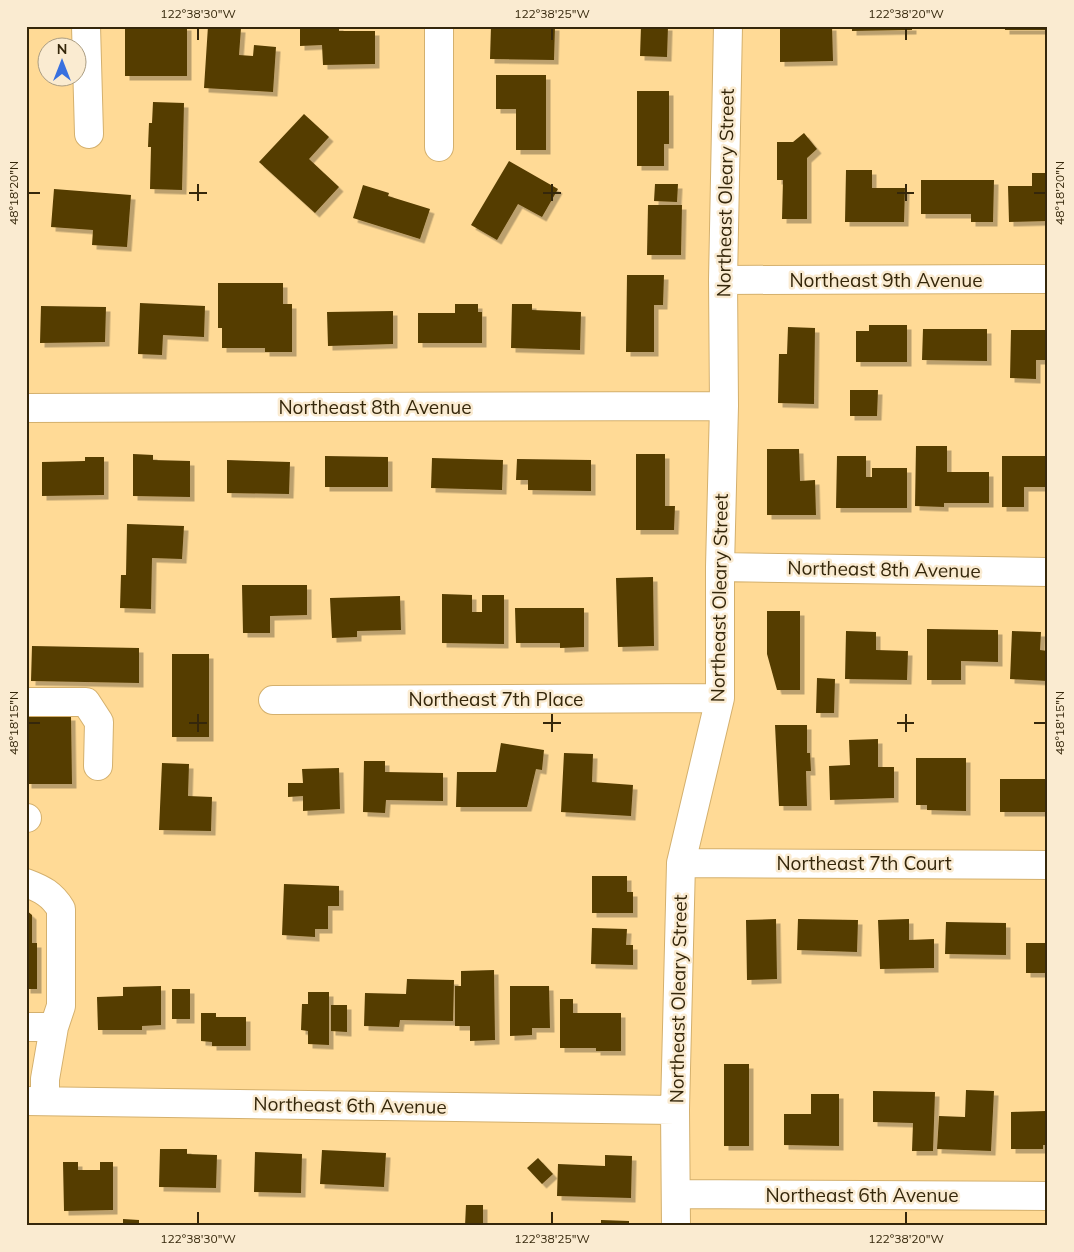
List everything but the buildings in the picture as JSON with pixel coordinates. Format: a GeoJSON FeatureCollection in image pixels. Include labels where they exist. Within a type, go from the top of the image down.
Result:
{"type":"FeatureCollection","features":[{"type":"Feature","properties":{"kind":"street"},"geometry":{"type":"LineString","coordinates":[[86,26],[89,134]]}},
{"type":"Feature","properties":{"kind":"street"},"geometry":{"type":"LineString","coordinates":[[439,26],[439,147]]}},
{"type":"Feature","properties":{"kind":"street","name":"Northeast Oleary Street"},"geometry":{"type":"LineString","coordinates":[[676,1226],[675,1110],[681,862],[720,698],[720,567],[724,406],[728,26]]}},
{"type":"Feature","properties":{"kind":"street","name":"Northeast 9th Avenue"},"geometry":{"type":"LineString","coordinates":[[724,280],[1048,279]]}},
{"type":"Feature","properties":{"kind":"street","name":"Northeast 8th Avenue"},"geometry":{"type":"LineString","coordinates":[[26,408],[724,406]]}},
{"type":"Feature","properties":{"kind":"street","name":"Northeast 8th Avenue"},"geometry":{"type":"LineString","coordinates":[[720,567],[1048,572]]}},
{"type":"Feature","properties":{"kind":"street","name":"Northeast 7th Place"},"geometry":{"type":"LineString","coordinates":[[273,700],[720,698]]}},
{"type":"Feature","properties":{"kind":"street"},"geometry":{"type":"LineString","coordinates":[[26,702],[86,702],[99,722],[98,766]]}},
{"type":"Feature","properties":{"kind":"street","name":"Northeast 7th Court"},"geometry":{"type":"LineString","coordinates":[[681,862],[1048,865]]}},
{"type":"Feature","properties":{"kind":"street"},"geometry":{"type":"LineString","coordinates":[[36,1101],[45,1079],[54,1027],[62,1006],[37,895]]}},
{"type":"Feature","properties":{"kind":"street"},"geometry":{"type":"LineString","coordinates":[[26,1027],[54,1027]]}},
{"type":"Feature","properties":{"kind":"street","name":"Northeast 6th Avenue"},"geometry":{"type":"LineString","coordinates":[[36,1101],[675,1110]]}},
{"type":"Feature","properties":{"kind":"street","name":"Northeast 6th Avenue"},"geometry":{"type":"LineString","coordinates":[[676,1194],[1048,1196]]}}]}
